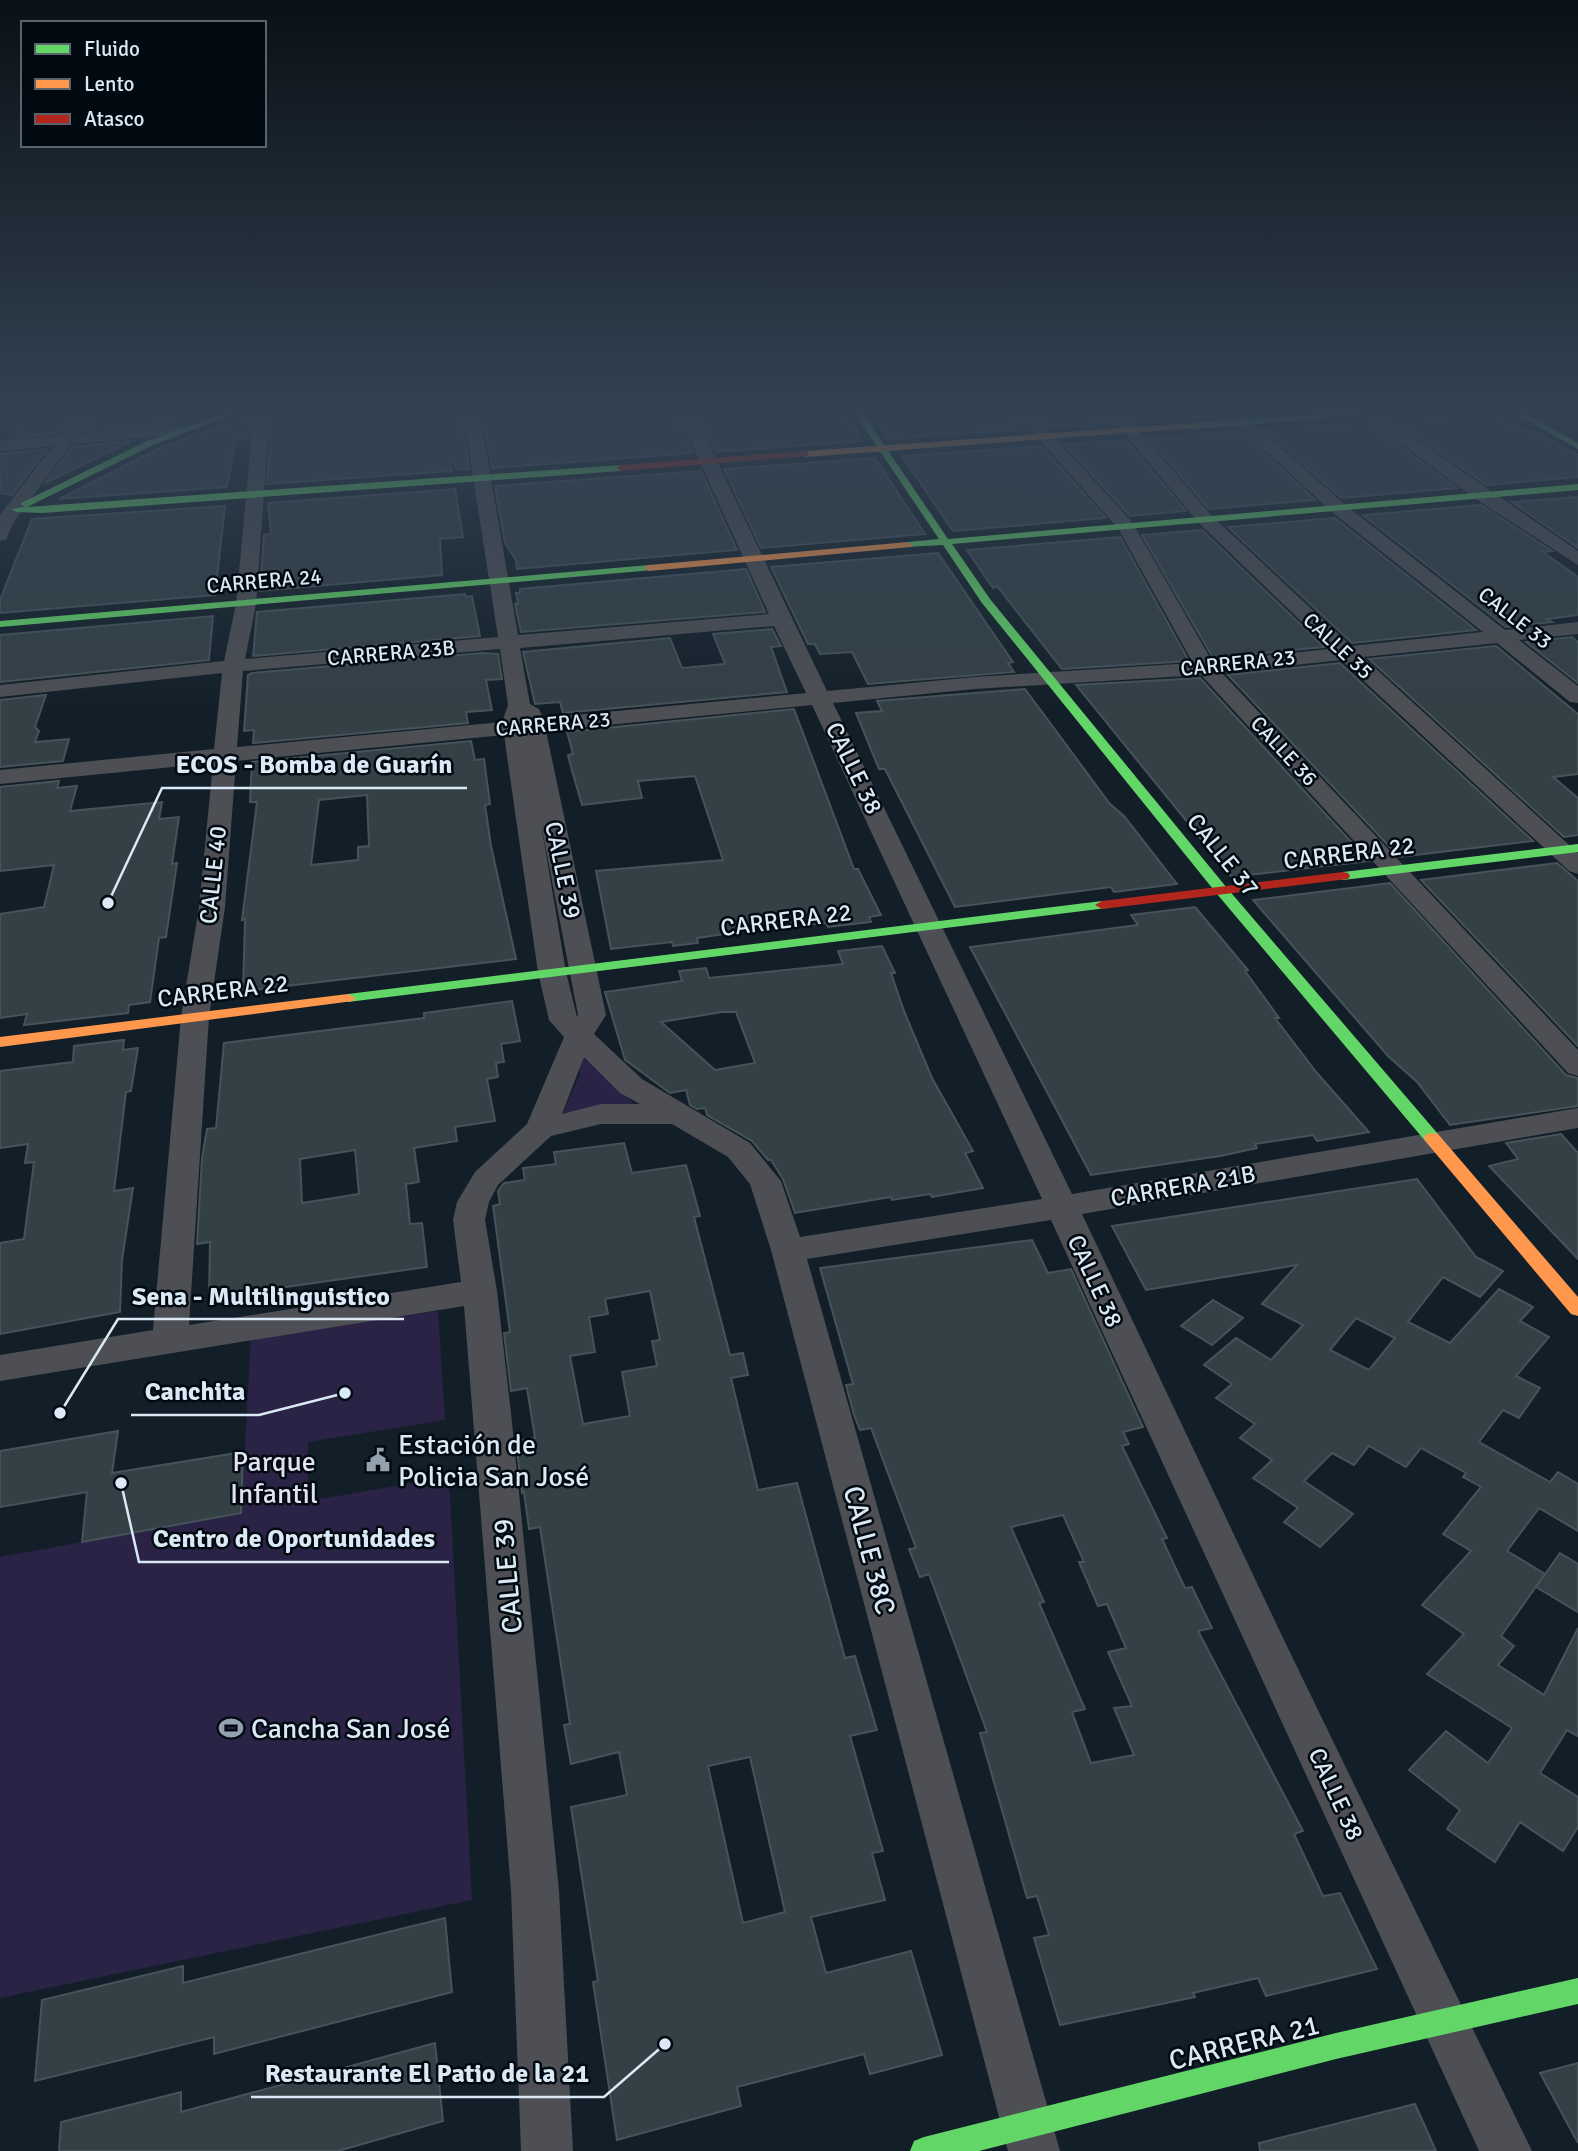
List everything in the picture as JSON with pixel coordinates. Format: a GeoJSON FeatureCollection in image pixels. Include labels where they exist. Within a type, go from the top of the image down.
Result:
{"type":"FeatureCollection","features":[{"type":"Feature","properties":{"kind":"main road","name":"CALLE 37"},"geometry":{"type":"LineString","coordinates":[[926,511],[986,601],[1052,676],[1222,891],[1578,1310]]}},
{"type":"Feature","properties":{"kind":"main road","name":"CARRERA 24"},"geometry":{"type":"LineString","coordinates":[[0,624],[1297,511]]}},
{"type":"Feature","properties":{"kind":"main road","name":"CARRERA 22"},"geometry":{"type":"LineString","coordinates":[[0,1042],[583,968],[1569,849]]}},
{"type":"Feature","properties":{"kind":"main road","name":"CARRERA 21"},"geometry":{"type":"LineString","coordinates":[[924,2151],[1031,2138],[1116,2100],[1578,1991]]}},
{"type":"Feature","properties":{"kind":"street"},"geometry":{"type":"LineString","coordinates":[[0,536],[5,511]]}},
{"type":"Feature","properties":{"kind":"street","name":"CALLE 40"},"geometry":{"type":"LineString","coordinates":[[170,1340],[195,1017],[212,907],[233,666],[246,604],[254,511]]}},
{"type":"Feature","properties":{"kind":"street","name":"CALLE 39"},"geometry":{"type":"LineString","coordinates":[[486,511],[522,718],[552,972],[563,1020],[578,1037]]}},
{"type":"Feature","properties":{"kind":"street","name":"CALLE 38"},"geometry":{"type":"LineString","coordinates":[[733,511],[1506,2151]]}},
{"type":"Feature","properties":{"kind":"street","name":"CALLE 36"},"geometry":{"type":"LineString","coordinates":[[1113,511],[1126,526],[1206,668],[1578,1067]]}},
{"type":"Feature","properties":{"kind":"street","name":"CALLE 35"},"geometry":{"type":"LineString","coordinates":[[1199,511],[1344,651],[1569,849],[1578,866]]}},
{"type":"Feature","properties":{"kind":"street","name":"CALLE 33"},"geometry":{"type":"LineString","coordinates":[[1342,511],[1578,697]]}},
{"type":"Feature","properties":{"kind":"street"},"geometry":{"type":"LineString","coordinates":[[1507,511],[1578,559]]}},
{"type":"Feature","properties":{"kind":"street","name":"CARRERA 23B"},"geometry":{"type":"LineString","coordinates":[[0,691],[233,666],[782,619]]}},
{"type":"Feature","properties":{"kind":"street","name":"CARRERA 23"},"geometry":{"type":"LineString","coordinates":[[0,776],[522,718],[1052,676],[1206,668],[1344,651],[1578,628]]}},
{"type":"Feature","properties":{"kind":"street","name":"CALLE 39"},"geometry":{"type":"LineString","coordinates":[[522,718],[592,1014],[578,1037],[540,1129],[500,1163],[486,1179],[473,1202],[469,1220],[480,1291],[535,1891],[547,2151]]}},
{"type":"Feature","properties":{"kind":"street","name":"CARRERA 23"},"geometry":{"type":"LineString","coordinates":[[0,763],[227,749]]}},
{"type":"Feature","properties":{"kind":"street","name":"CALLE 38C"},"geometry":{"type":"LineString","coordinates":[[578,1037],[631,1086],[720,1137],[753,1164],[765,1181],[788,1250],[1031,2138]]}},
{"type":"Feature","properties":{"kind":"street"},"geometry":{"type":"LineString","coordinates":[[540,1129],[601,1114],[679,1114]]}},
{"type":"Feature","properties":{"kind":"street","name":"CARRERA 21B"},"geometry":{"type":"LineString","coordinates":[[788,1250],[1061,1207],[1578,1118]]}},
{"type":"Feature","properties":{"kind":"street"},"geometry":{"type":"LineString","coordinates":[[0,1368],[480,1291]]}},
{"type":"Feature","properties":{"kind":"green space"},"geometry":{"type":"Polygon","coordinates":[[[580,1053],[637,1107],[562,1115],[580,1074],[580,1053]]]}},
{"type":"Feature","properties":{"kind":"green space","name":"Cancha San José"},"geometry":{"type":"Polygon","coordinates":[[[438,1311],[445,1420],[308,1442],[308,1501],[449,1477],[472,1900],[0,1998],[0,1557],[241,1513],[251,1337],[438,1311]]]}},
{"type":"Feature","properties":{"kind":"building"},"geometry":{"type":"Polygon","coordinates":[[[145,511],[224,511],[215,595],[0,613],[0,600],[32,519],[145,511]]]}},
{"type":"Feature","properties":{"kind":"building"},"geometry":{"type":"Polygon","coordinates":[[[269,511],[459,511],[463,537],[440,539],[442,575],[260,591],[264,535],[271,534],[269,511]]]}},
{"type":"Feature","properties":{"kind":"building"},"geometry":{"type":"Polygon","coordinates":[[[499,511],[719,511],[737,550],[517,569],[516,560],[505,543],[499,511]]]}},
{"type":"Feature","properties":{"kind":"building"},"geometry":{"type":"Polygon","coordinates":[[[744,511],[910,511],[925,534],[761,548],[744,511]]]}},
{"type":"Feature","properties":{"kind":"building"},"geometry":{"type":"Polygon","coordinates":[[[940,511],[1100,511],[1106,518],[953,531],[940,511]]]}},
{"type":"Feature","properties":{"kind":"building"},"geometry":{"type":"Polygon","coordinates":[[[1126,511],[1182,511],[1130,516],[1126,511]]]}},
{"type":"Feature","properties":{"kind":"building"},"geometry":{"type":"Polygon","coordinates":[[[1406,511],[1491,511],[1552,551],[1543,552],[1578,577],[1578,615],[1547,619],[1552,622],[1506,627],[1363,515],[1406,511]]]}},
{"type":"Feature","properties":{"kind":"building"},"geometry":{"type":"Polygon","coordinates":[[[1525,511],[1578,511],[1578,548],[1525,511]]]}},
{"type":"Feature","properties":{"kind":"building"},"geometry":{"type":"Polygon","coordinates":[[[1335,518],[1476,630],[1352,643],[1228,527],[1335,518]]]}},
{"type":"Feature","properties":{"kind":"building"},"geometry":{"type":"Polygon","coordinates":[[[1202,530],[1324,647],[1213,658],[1142,535],[1202,530]]]}},
{"type":"Feature","properties":{"kind":"building"},"geometry":{"type":"Polygon","coordinates":[[[1120,537],[1189,661],[1062,669],[997,586],[993,588],[967,550],[1120,537]]]}},
{"type":"Feature","properties":{"kind":"building"},"geometry":{"type":"Polygon","coordinates":[[[938,553],[1013,662],[1008,663],[1014,672],[868,684],[852,652],[820,654],[815,644],[808,644],[771,567],[938,553]]]}},
{"type":"Feature","properties":{"kind":"building"},"geometry":{"type":"Polygon","coordinates":[[[746,569],[765,612],[521,632],[515,604],[518,604],[516,593],[520,593],[520,589],[746,569]]]}},
{"type":"Feature","properties":{"kind":"building"},"geometry":{"type":"Polygon","coordinates":[[[465,594],[466,597],[472,596],[480,636],[253,656],[257,612],[465,594]]]}},
{"type":"Feature","properties":{"kind":"building"},"geometry":{"type":"Polygon","coordinates":[[[213,616],[209,660],[0,682],[0,635],[213,616]]]}},
{"type":"Feature","properties":{"kind":"building"},"geometry":{"type":"Polygon","coordinates":[[[772,629],[781,646],[771,647],[787,692],[563,713],[560,702],[535,704],[523,652],[670,638],[682,668],[725,664],[713,634],[772,629]]]}},
{"type":"Feature","properties":{"kind":"building"},"geometry":{"type":"Polygon","coordinates":[[[1572,637],[1578,642],[1578,683],[1526,642],[1572,637]]]}},
{"type":"Feature","properties":{"kind":"building"},"geometry":{"type":"Polygon","coordinates":[[[1496,646],[1578,714],[1578,774],[1553,777],[1578,798],[1578,835],[1564,837],[1369,659],[1496,646]]]}},
{"type":"Feature","properties":{"kind":"building"},"geometry":{"type":"Polygon","coordinates":[[[483,653],[498,654],[502,679],[486,680],[492,710],[466,712],[468,723],[253,743],[254,730],[244,731],[248,675],[252,673],[483,653]]]}},
{"type":"Feature","properties":{"kind":"building"},"geometry":{"type":"Polygon","coordinates":[[[1340,663],[1533,841],[1399,857],[1228,675],[1340,663]]]}},
{"type":"Feature","properties":{"kind":"building"},"geometry":{"type":"Polygon","coordinates":[[[1200,678],[1369,861],[1232,877],[1076,685],[1200,678]]]}},
{"type":"Feature","properties":{"kind":"building"},"geometry":{"type":"Polygon","coordinates":[[[1025,689],[1110,804],[1124,816],[1177,884],[1114,892],[1111,887],[955,907],[885,769],[879,769],[856,713],[882,711],[877,701],[1025,689]]]}},
{"type":"Feature","properties":{"kind":"building"},"geometry":{"type":"Polygon","coordinates":[[[46,695],[35,727],[39,731],[35,742],[69,739],[63,761],[0,767],[0,700],[46,695]]]}},
{"type":"Feature","properties":{"kind":"building"},"geometry":{"type":"Polygon","coordinates":[[[794,709],[854,869],[858,869],[881,915],[869,917],[871,922],[828,927],[826,923],[813,924],[811,920],[751,927],[752,930],[697,938],[698,943],[673,946],[672,942],[611,949],[596,871],[723,860],[695,776],[638,781],[642,798],[582,805],[568,755],[573,754],[567,732],[794,709]]]}},
{"type":"Feature","properties":{"kind":"building"},"geometry":{"type":"Polygon","coordinates":[[[471,741],[475,760],[484,759],[490,804],[485,805],[491,846],[516,959],[243,991],[245,919],[242,920],[257,802],[250,802],[252,762],[471,741]],[[367,795],[319,800],[311,865],[358,860],[358,847],[369,846],[367,795]]]}},
{"type":"Feature","properties":{"kind":"building"},"geometry":{"type":"Polygon","coordinates":[[[59,781],[57,788],[77,786],[70,811],[162,802],[159,819],[179,817],[172,864],[177,863],[166,937],[159,938],[150,1002],[129,1005],[128,1013],[24,1025],[27,1014],[0,1018],[0,914],[44,907],[54,865],[0,871],[0,787],[59,781]]]}},
{"type":"Feature","properties":{"kind":"building"},"geometry":{"type":"Polygon","coordinates":[[[1557,863],[1578,881],[1578,1046],[1421,880],[1557,863]]]}},
{"type":"Feature","properties":{"kind":"building"},"geometry":{"type":"Polygon","coordinates":[[[1390,883],[1566,1075],[1578,1078],[1578,1106],[1450,1125],[1417,1082],[1388,1056],[1253,900],[1390,883]]]}},
{"type":"Feature","properties":{"kind":"building"},"geometry":{"type":"Polygon","coordinates":[[[1195,907],[1248,970],[1245,971],[1279,1018],[1275,1018],[1317,1073],[1369,1132],[1317,1141],[1313,1135],[1255,1144],[1257,1148],[1220,1156],[1091,1175],[970,947],[1138,925],[1131,915],[1195,907]]]}},
{"type":"Feature","properties":{"kind":"building"},"geometry":{"type":"Polygon","coordinates":[[[882,946],[895,973],[891,973],[904,1011],[932,1078],[973,1151],[965,1153],[983,1188],[932,1197],[930,1194],[892,1200],[891,1197],[795,1213],[783,1179],[771,1160],[768,1160],[752,1141],[707,1115],[705,1108],[697,1109],[690,1105],[686,1090],[670,1093],[625,1060],[605,992],[682,981],[679,971],[706,968],[709,978],[843,964],[838,951],[882,946]],[[736,1012],[661,1022],[715,1070],[755,1063],[736,1012]]]}},
{"type":"Feature","properties":{"kind":"building"},"geometry":{"type":"Polygon","coordinates":[[[512,1001],[520,1041],[501,1044],[504,1062],[496,1063],[498,1077],[487,1079],[495,1121],[455,1127],[457,1141],[414,1148],[419,1182],[406,1184],[410,1224],[422,1223],[427,1267],[209,1298],[210,1242],[197,1244],[202,1158],[207,1129],[216,1128],[224,1043],[424,1018],[424,1013],[512,1001]],[[355,1150],[300,1159],[302,1203],[359,1194],[355,1150]]]}},
{"type":"Feature","properties":{"kind":"building"},"geometry":{"type":"Polygon","coordinates":[[[124,1040],[123,1050],[138,1048],[131,1091],[126,1092],[114,1191],[133,1188],[122,1260],[120,1312],[0,1334],[0,1243],[24,1239],[34,1162],[25,1163],[28,1144],[0,1148],[0,1071],[73,1062],[74,1046],[124,1040]]]}},
{"type":"Feature","properties":{"kind":"building"},"geometry":{"type":"Polygon","coordinates":[[[1561,1134],[1578,1153],[1578,1259],[1489,1166],[1518,1159],[1506,1143],[1561,1134]]]}},
{"type":"Feature","properties":{"kind":"building"},"geometry":{"type":"Polygon","coordinates":[[[624,1143],[632,1173],[686,1165],[700,1216],[694,1217],[730,1355],[743,1353],[748,1375],[731,1378],[758,1490],[797,1483],[845,1658],[855,1656],[877,1730],[850,1736],[883,1851],[872,1853],[885,1900],[811,1917],[826,1973],[911,1951],[942,2055],[870,2074],[864,2054],[737,2087],[741,2106],[617,2140],[593,1982],[598,1981],[571,1807],[627,1795],[619,1752],[571,1764],[564,1725],[570,1724],[540,1527],[529,1529],[524,1492],[522,1493],[516,1441],[535,1438],[527,1388],[511,1391],[504,1333],[510,1332],[493,1206],[500,1204],[498,1191],[504,1183],[525,1180],[523,1168],[556,1164],[554,1152],[624,1143]],[[650,1291],[605,1299],[608,1314],[589,1317],[595,1352],[570,1356],[583,1424],[630,1416],[622,1372],[657,1366],[652,1341],[660,1340],[650,1291]],[[750,1757],[708,1766],[743,1923],[785,1912],[750,1757]]]}},
{"type":"Feature","properties":{"kind":"building"},"geometry":{"type":"Polygon","coordinates":[[[1417,1179],[1476,1257],[1503,1271],[1480,1297],[1443,1277],[1408,1322],[1450,1343],[1499,1289],[1533,1307],[1520,1321],[1549,1337],[1516,1376],[1540,1388],[1519,1418],[1503,1410],[1479,1442],[1550,1482],[1558,1472],[1578,1484],[1578,1531],[1539,1508],[1507,1551],[1545,1574],[1501,1636],[1514,1646],[1498,1665],[1544,1695],[1578,1628],[1578,1736],[1567,1730],[1540,1773],[1578,1797],[1578,1827],[1563,1851],[1520,1822],[1495,1862],[1447,1829],[1460,1810],[1409,1770],[1446,1731],[1488,1763],[1512,1728],[1427,1674],[1464,1634],[1422,1605],[1471,1551],[1443,1534],[1481,1487],[1463,1477],[1466,1473],[1421,1448],[1406,1467],[1369,1446],[1354,1465],[1332,1453],[1304,1481],[1353,1514],[1320,1547],[1284,1522],[1298,1508],[1253,1478],[1272,1460],[1240,1438],[1255,1424],[1216,1398],[1232,1384],[1204,1365],[1236,1338],[1271,1360],[1303,1325],[1262,1304],[1297,1265],[1146,1290],[1112,1226],[1417,1179]],[[1356,1318],[1330,1350],[1369,1370],[1395,1338],[1356,1318]]]}},
{"type":"Feature","properties":{"kind":"building"},"geometry":{"type":"Polygon","coordinates":[[[1032,1240],[1048,1273],[1071,1269],[1143,1427],[1123,1432],[1129,1444],[1122,1446],[1167,1538],[1162,1539],[1185,1588],[1192,1587],[1212,1628],[1198,1631],[1303,1831],[1294,1834],[1323,1896],[1340,1893],[1377,1969],[1266,1996],[1258,1978],[1193,1993],[1195,1997],[1060,2025],[1034,1938],[1049,1935],[1037,1896],[1027,1898],[980,1733],[987,1732],[929,1574],[920,1577],[909,1549],[916,1548],[871,1428],[860,1430],[854,1415],[846,1385],[853,1384],[820,1268],[1032,1240]],[[1063,1515],[1011,1527],[1044,1602],[1039,1603],[1085,1709],[1072,1712],[1091,1763],[1134,1755],[1114,1708],[1132,1706],[1108,1652],[1126,1648],[1107,1604],[1098,1606],[1079,1562],[1084,1562],[1063,1515]]]}},
{"type":"Feature","properties":{"kind":"building"},"geometry":{"type":"Polygon","coordinates":[[[1213,1300],[1243,1318],[1212,1345],[1181,1326],[1213,1300]]]}},
{"type":"Feature","properties":{"kind":"building"},"geometry":{"type":"Polygon","coordinates":[[[118,1431],[112,1473],[243,1452],[241,1513],[82,1542],[87,1492],[0,1507],[0,1451],[118,1431]]]}},
{"type":"Feature","properties":{"kind":"building"},"geometry":{"type":"Polygon","coordinates":[[[1560,1553],[1578,1564],[1578,1612],[1536,1587],[1560,1553]]]}},
{"type":"Feature","properties":{"kind":"building"},"geometry":{"type":"Polygon","coordinates":[[[445,1918],[452,1992],[214,2054],[214,2037],[35,2081],[42,2000],[183,1966],[183,1983],[445,1918]]]}},
{"type":"Feature","properties":{"kind":"building"},"geometry":{"type":"Polygon","coordinates":[[[435,2043],[443,2121],[338,2151],[59,2151],[61,2122],[181,2092],[181,2112],[435,2043]]]}},
{"type":"Feature","properties":{"kind":"building"},"geometry":{"type":"Polygon","coordinates":[[[1578,2063],[1578,2143],[1540,2073],[1578,2063]]]}},
{"type":"Feature","properties":{"kind":"building"},"geometry":{"type":"Polygon","coordinates":[[[1415,2104],[1436,2151],[1260,2151],[1259,2143],[1415,2104]]]}},
{"type":"Feature","properties":{"kind":"traffic: fast"},"geometry":{"type":"LineString","coordinates":[[925,511],[986,601],[1222,891],[1432,1138]]}},
{"type":"Feature","properties":{"kind":"traffic: fast"},"geometry":{"type":"LineString","coordinates":[[908,545],[1296,511]]}},
{"type":"Feature","properties":{"kind":"traffic: fast"},"geometry":{"type":"LineString","coordinates":[[0,624],[649,568]]}},
{"type":"Feature","properties":{"kind":"traffic: fast"},"geometry":{"type":"LineString","coordinates":[[1343,876],[1578,848]]}},
{"type":"Feature","properties":{"kind":"traffic: fast"},"geometry":{"type":"LineString","coordinates":[[348,998],[1102,905]]}},
{"type":"Feature","properties":{"kind":"traffic: fast"},"geometry":{"type":"LineString","coordinates":[[924,2151],[1336,2046],[1578,1991]]}},
{"type":"Feature","properties":{"kind":"traffic: slow"},"geometry":{"type":"LineString","coordinates":[[649,568],[908,545]]}},
{"type":"Feature","properties":{"kind":"traffic: slow"},"geometry":{"type":"LineString","coordinates":[[0,1042],[348,998]]}},
{"type":"Feature","properties":{"kind":"traffic: slow"},"geometry":{"type":"LineString","coordinates":[[1432,1138],[1578,1309]]}},
{"type":"Feature","properties":{"kind":"traffic: jam"},"geometry":{"type":"LineString","coordinates":[[1102,905],[1343,876]]}},
{"type":"Feature","properties":{"kind":"place","name":"ECOS - Bomba de Guarín"},"geometry":{"type":"Point","coordinates":[108,903]}},
{"type":"Feature","properties":{"kind":"place","name":"Canchita"},"geometry":{"type":"Point","coordinates":[345,1393]}},
{"type":"Feature","properties":{"kind":"place","name":"Sena - Multilinguistico"},"geometry":{"type":"Point","coordinates":[60,1413]}},
{"type":"Feature","properties":{"kind":"place","name":"Estación de Policia San José"},"geometry":{"type":"Point","coordinates":[378,1460]}},
{"type":"Feature","properties":{"kind":"place","name":"Centro de Oportunidades"},"geometry":{"type":"Point","coordinates":[121,1483]}},
{"type":"Feature","properties":{"kind":"place","name":"Cancha San José"},"geometry":{"type":"Point","coordinates":[231,1728]}},
{"type":"Feature","properties":{"kind":"place","name":"Restaurante El Patio de la 21"},"geometry":{"type":"Point","coordinates":[665,2044]}},
{"type":"Feature","properties":{"kind":"park label","name":"Parque Infantil"},"geometry":{"type":"Point","coordinates":[274,1477]}}]}
